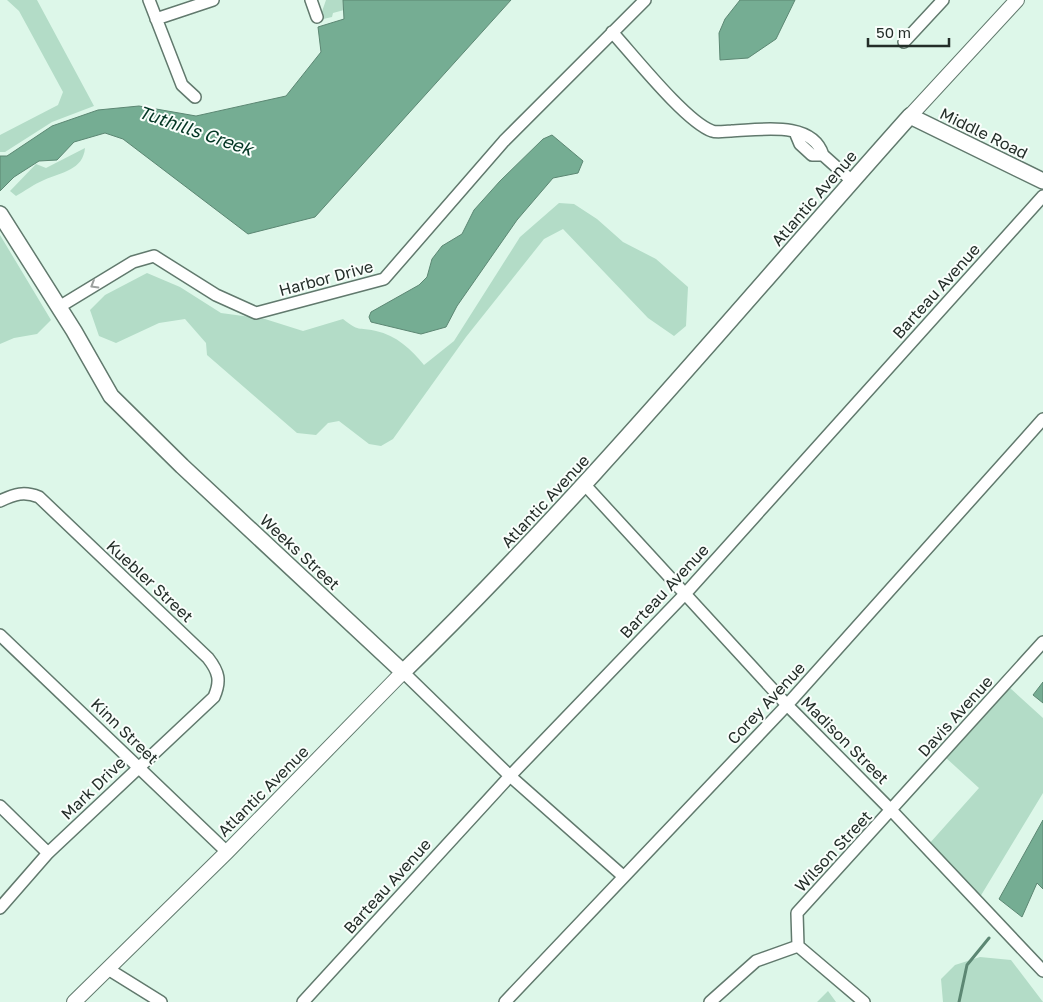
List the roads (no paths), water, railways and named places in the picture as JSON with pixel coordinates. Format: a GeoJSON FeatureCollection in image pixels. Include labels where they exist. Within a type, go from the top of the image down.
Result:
{"type":"FeatureCollection","features":[{"type":"Feature","properties":{"kind":"main road","name":"Atlantic Avenue"},"geometry":{"type":"LineString","coordinates":[[404,672],[496,581],[585,485],[910,116]]}},
{"type":"Feature","properties":{"kind":"main road","name":"Middle Road"},"geometry":{"type":"LineString","coordinates":[[910,116],[1043,181]]}},
{"type":"Feature","properties":{"kind":"main road","name":"Weeks Street"},"geometry":{"type":"LineString","coordinates":[[0,214],[59,307],[111,396],[182,466],[404,672]]}},
{"type":"Feature","properties":{"kind":"street"},"geometry":{"type":"LineString","coordinates":[[149,0],[182,85],[195,97]]}},
{"type":"Feature","properties":{"kind":"street"},"geometry":{"type":"LineString","coordinates":[[156,19],[214,0]]}},
{"type":"Feature","properties":{"kind":"street"},"geometry":{"type":"LineString","coordinates":[[311,0],[317,17]]}},
{"type":"Feature","properties":{"kind":"street","name":"Harbor Drive"},"geometry":{"type":"LineString","coordinates":[[59,307],[129,264],[154,256],[216,295],[256,313],[384,279],[504,141],[645,0]]}},
{"type":"Feature","properties":{"kind":"street"},"geometry":{"type":"LineString","coordinates":[[904,42],[943,0]]}},
{"type":"Feature","properties":{"kind":"street","name":"Atlantic Avenue"},"geometry":{"type":"LineString","coordinates":[[910,116],[1017,0]]}},
{"type":"Feature","properties":{"kind":"street"},"geometry":{"type":"LineString","coordinates":[[612,32],[686,113],[713,132],[786,130],[809,136],[820,146],[822,155],[852,181]]}},
{"type":"Feature","properties":{"kind":"street","name":"Barteau Avenue"},"geometry":{"type":"LineString","coordinates":[[303,1002],[510,776],[686,594],[1043,196]]}},
{"type":"Feature","properties":{"kind":"street","name":"Corey Avenue"},"geometry":{"type":"LineString","coordinates":[[505,1002],[787,705],[1043,419]]}},
{"type":"Feature","properties":{"kind":"street","name":"Madison Street"},"geometry":{"type":"LineString","coordinates":[[585,485],[787,705],[892,811],[1043,971]]}},
{"type":"Feature","properties":{"kind":"street","name":"Kuebler Street"},"geometry":{"type":"LineString","coordinates":[[0,501],[13,495],[27,492],[39,497],[208,658],[218,670],[219,685],[214,697]]}},
{"type":"Feature","properties":{"kind":"street","name":"Kinn Street"},"geometry":{"type":"LineString","coordinates":[[0,635],[227,852]]}},
{"type":"Feature","properties":{"kind":"street","name":"Davis Avenue"},"geometry":{"type":"LineString","coordinates":[[892,811],[1043,642]]}},
{"type":"Feature","properties":{"kind":"street","name":"Atlantic Avenue"},"geometry":{"type":"LineString","coordinates":[[74,1002],[227,852],[404,672]]}},
{"type":"Feature","properties":{"kind":"street","name":"Weeks Street"},"geometry":{"type":"LineString","coordinates":[[404,672],[510,776],[623,876]]}},
{"type":"Feature","properties":{"kind":"street","name":"Mark Drive"},"geometry":{"type":"LineString","coordinates":[[0,908],[48,853],[214,697]]}},
{"type":"Feature","properties":{"kind":"street"},"geometry":{"type":"LineString","coordinates":[[0,806],[48,853]]}},
{"type":"Feature","properties":{"kind":"street","name":"Wilson Street"},"geometry":{"type":"LineString","coordinates":[[798,946],[797,913],[892,811]]}},
{"type":"Feature","properties":{"kind":"street"},"geometry":{"type":"LineString","coordinates":[[710,1002],[756,961],[798,946],[864,1002]]}},
{"type":"Feature","properties":{"kind":"street"},"geometry":{"type":"LineString","coordinates":[[108,970],[160,1002]]}},
{"type":"Feature","properties":{"kind":"water","name":"Tuthills Creek"},"geometry":{"type":"Polygon","coordinates":[[[343,0],[511,0],[315,217],[248,234],[123,139],[105,133],[74,142],[57,160],[39,161],[14,177],[0,191],[0,156],[7,156],[52,126],[98,110],[139,106],[196,116],[286,96],[321,52],[318,27],[344,19],[343,0]]]}},
{"type":"Feature","properties":{"kind":"water"},"geometry":{"type":"Polygon","coordinates":[[[740,0],[795,0],[776,39],[748,58],[720,60],[719,33],[725,19],[740,0]]]}},
{"type":"Feature","properties":{"kind":"water"},"geometry":{"type":"Polygon","coordinates":[[[552,135],[583,161],[578,173],[553,178],[517,220],[457,306],[446,327],[421,334],[371,322],[369,317],[371,312],[419,285],[427,277],[432,259],[442,246],[462,234],[474,210],[500,181],[543,139],[552,135]]]}},
{"type":"Feature","properties":{"kind":"water"},"geometry":{"type":"Polygon","coordinates":[[[1043,682],[1043,703],[1033,695],[1043,682]]]}},
{"type":"Feature","properties":{"kind":"water"},"geometry":{"type":"Polygon","coordinates":[[[1043,820],[1043,889],[1037,883],[1022,917],[999,899],[1043,820]]]}},
{"type":"Feature","properties":{"kind":"waterway"},"geometry":{"type":"LineString","coordinates":[[959,1002],[967,965],[989,938]]}}]}
